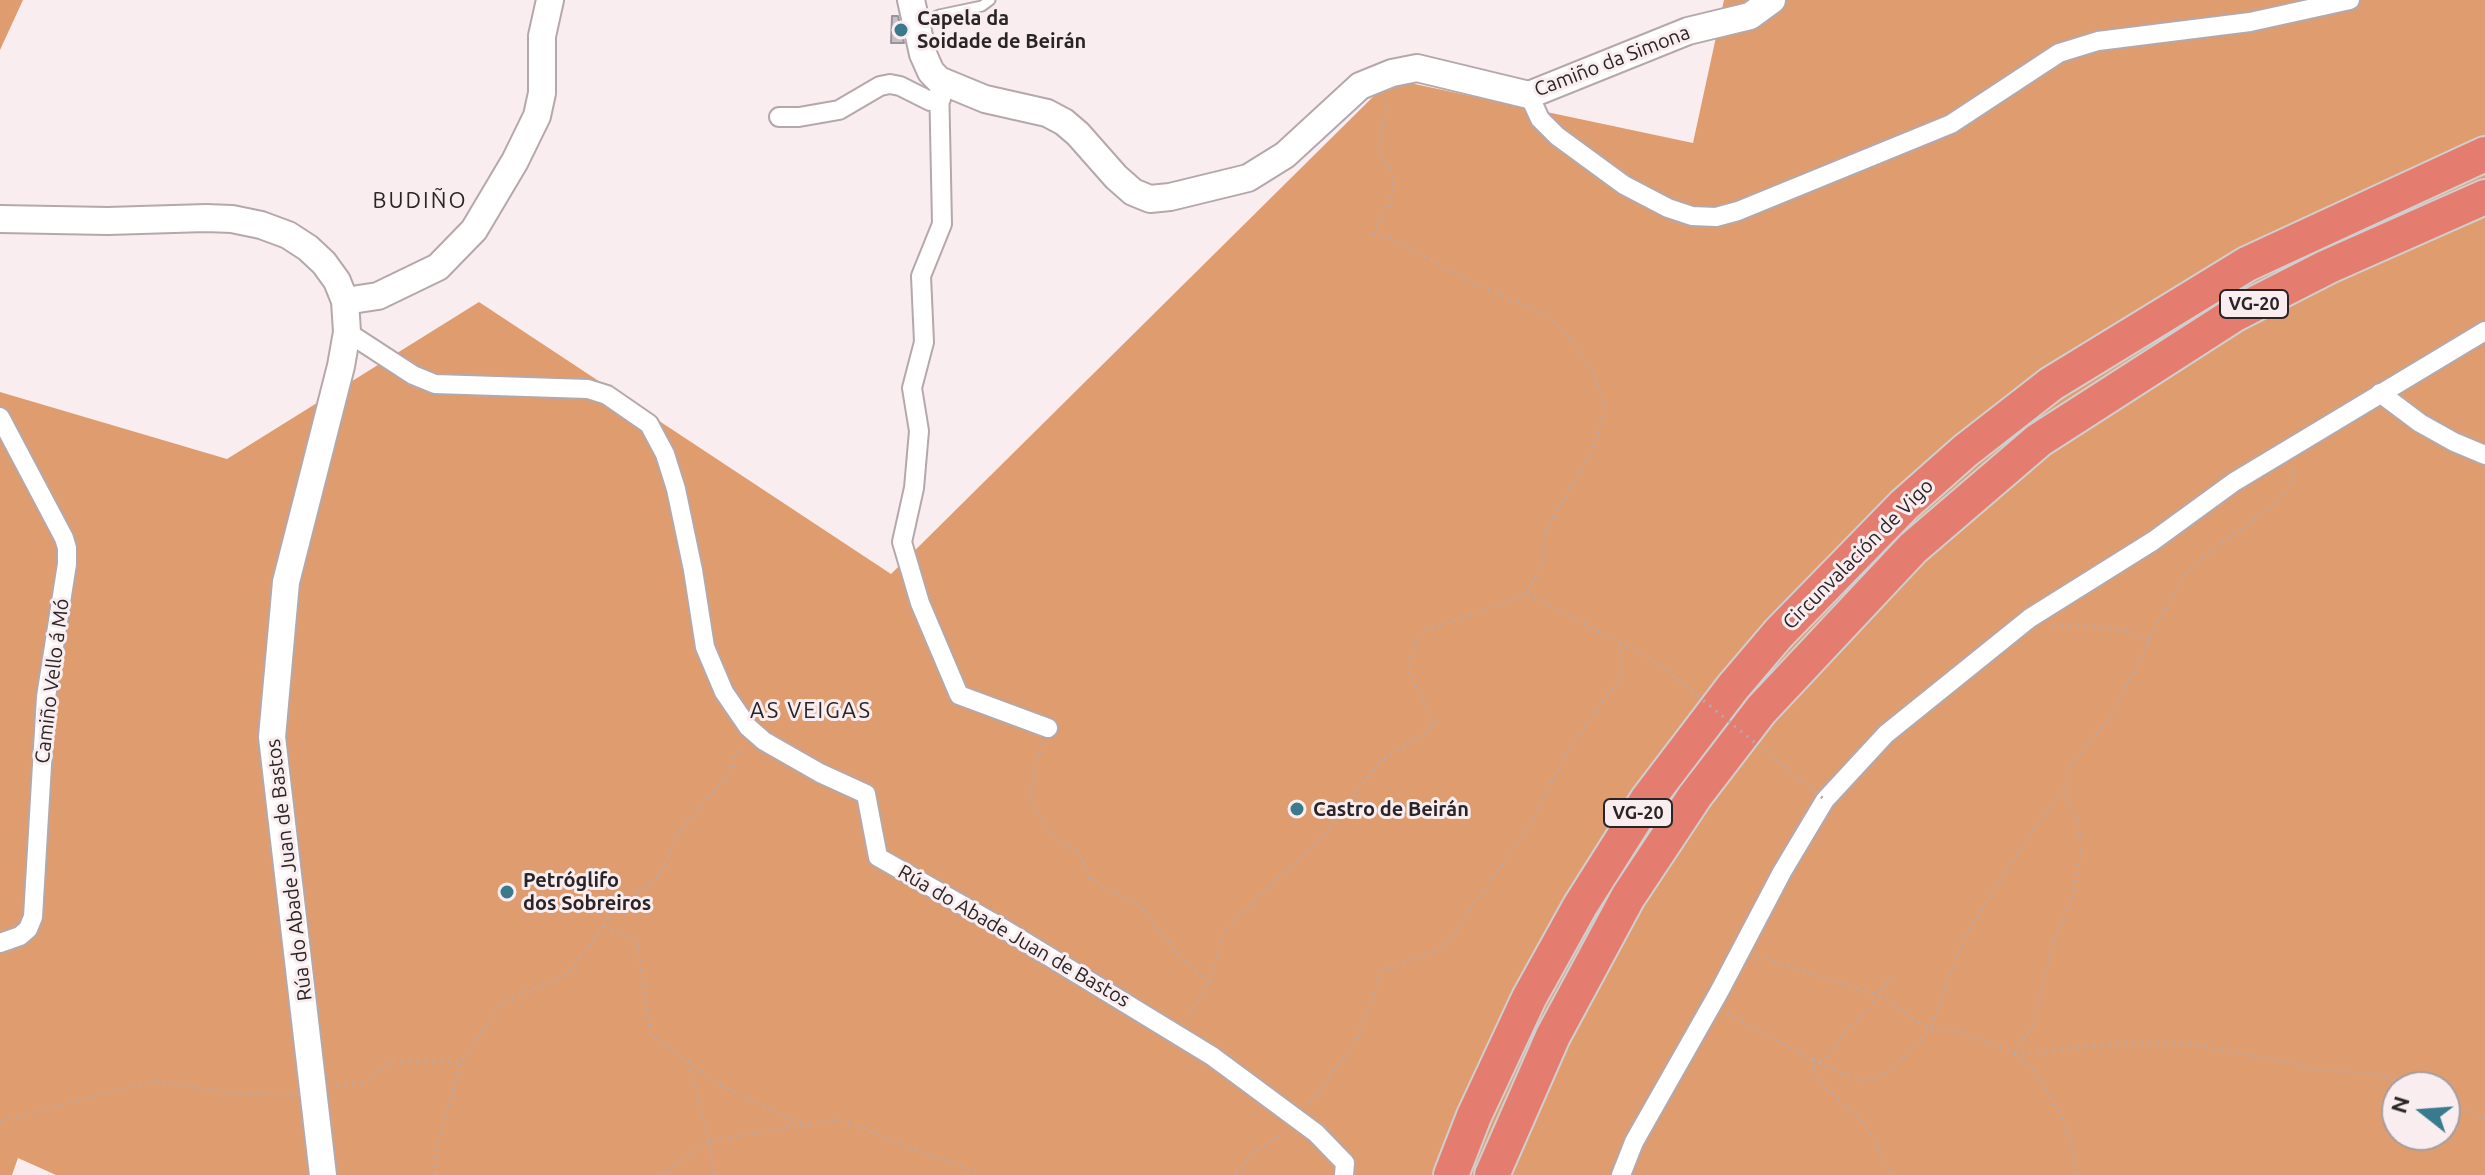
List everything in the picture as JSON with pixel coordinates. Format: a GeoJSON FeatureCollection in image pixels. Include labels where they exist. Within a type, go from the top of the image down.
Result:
{"type":"FeatureCollection","features":[{"type":"Feature","properties":{"kind":"highway","name":"Circunvalación de Vigo"},"geometry":{"type":"LineString","coordinates":[[1451,1175],[1474,1116],[1529,998],[1580,906],[1647,800],[1733,687],[1779,633],[1904,505],[1965,451],[2051,384],[2247,264],[2485,154]]}},
{"type":"Feature","properties":{"kind":"highway","name":"Circunvalación de Vigo"},"geometry":{"type":"LineString","coordinates":[[1492,1175],[1553,1036],[1628,897],[1695,796],[1761,710],[1913,548],[2039,440],[2222,322],[2327,267],[2485,197]]}},
{"type":"Feature","properties":{"kind":"street"},"geometry":{"type":"LineString","coordinates":[[345,301],[378,296],[438,267],[474,230],[492,203],[537,116],[542,93],[542,36],[550,0]]}},
{"type":"Feature","properties":{"kind":"street","name":"Camiño da Simona"},"geometry":{"type":"LineString","coordinates":[[940,90],[1047,113],[1078,134],[1133,192],[1150,199],[1170,197],[1248,178],[1285,155],[1360,86],[1392,73],[1417,68],[1529,95],[1688,31],[1750,16],[1772,0]]}},
{"type":"Feature","properties":{"kind":"street"},"geometry":{"type":"LineString","coordinates":[[1529,95],[1540,119],[1557,136],[1624,185],[1668,208],[1692,216],[1716,217],[1738,211],[1951,124],[2059,53],[2098,41],[2250,22],[2350,0]]}},
{"type":"Feature","properties":{"kind":"street"},"geometry":{"type":"LineString","coordinates":[[914,13],[923,54],[940,90],[942,224],[921,276],[924,342],[912,388],[919,431],[914,488],[902,542],[920,603],[959,695],[1048,728]]}},
{"type":"Feature","properties":{"kind":"street"},"geometry":{"type":"LineString","coordinates":[[779,117],[839,110],[880,86],[890,84],[930,101],[940,90]]}},
{"type":"Feature","properties":{"kind":"street","name":"Rúa do Abade Juan de Bastos"},"geometry":{"type":"LineString","coordinates":[[0,219],[108,221],[206,218],[261,225],[288,235],[316,255],[337,281],[345,301],[347,332],[286,582],[272,737],[323,1175]]}},
{"type":"Feature","properties":{"kind":"street"},"geometry":{"type":"LineString","coordinates":[[1621,1175],[1649,1115],[1782,872],[1825,800],[1886,734],[2030,618],[2153,541],[2234,482],[2485,331]]}},
{"type":"Feature","properties":{"kind":"street","name":"Rúa do Abade Juan de Bastos"},"geometry":{"type":"LineString","coordinates":[[347,332],[413,375],[435,384],[588,389],[607,395],[649,424],[665,454],[676,489],[705,647],[724,692],[748,727],[775,747],[866,794],[878,857],[1178,1034],[1316,1133],[1345,1163],[1344,1175]]}},
{"type":"Feature","properties":{"kind":"street"},"geometry":{"type":"LineString","coordinates":[[2380,393],[2420,423],[2485,455]]}},
{"type":"Feature","properties":{"kind":"street","name":"Camiño Vello á Mó"},"geometry":{"type":"LineString","coordinates":[[0,417],[67,548],[46,697],[33,917],[28,929],[20,936],[0,943]]}},
{"type":"Feature","properties":{"kind":"lane"},"geometry":{"type":"LineString","coordinates":[[914,13],[939,15],[982,6],[990,0]]}},
{"type":"Feature","properties":{"kind":"path"},"geometry":{"type":"LineString","coordinates":[[1178,1034],[1201,1002],[1210,982],[1224,930],[1323,836],[1378,764],[1435,724],[1407,669],[1419,632],[1527,593],[1544,558],[1544,533],[1592,451],[1605,408],[1595,376],[1568,335],[1537,310],[1479,286],[1390,238],[1373,234],[1391,200],[1394,177],[1378,150],[1387,107],[1373,81]]}},
{"type":"Feature","properties":{"kind":"path"},"geometry":{"type":"LineString","coordinates":[[1713,1002],[1739,1021],[1817,1062],[1863,1081],[1872,1080],[1894,1067],[1930,1029],[1964,938],[2029,835],[2065,787],[2073,761],[2111,716],[2170,597],[2187,571],[2269,509],[2286,492],[2293,478],[2292,463],[2285,450]]}},
{"type":"Feature","properties":{"kind":"path"},"geometry":{"type":"LineString","coordinates":[[1527,593],[1660,665],[1825,800]]}},
{"type":"Feature","properties":{"kind":"path"},"geometry":{"type":"LineString","coordinates":[[2030,618],[2049,625],[2085,625],[2125,631],[2150,640]]}},
{"type":"Feature","properties":{"kind":"path"},"geometry":{"type":"LineString","coordinates":[[1236,1175],[1250,1156],[1299,1120],[1357,1039],[1382,970],[1444,948],[1530,824],[1566,754],[1621,675],[1620,643]]}},
{"type":"Feature","properties":{"kind":"path"},"geometry":{"type":"LineString","coordinates":[[435,1175],[436,1151],[461,1062],[503,1002],[570,973],[612,913],[660,875],[679,832],[727,776],[748,727]]}},
{"type":"Feature","properties":{"kind":"path"},"geometry":{"type":"LineString","coordinates":[[1048,728],[1034,769],[1030,802],[1058,843],[1079,851],[1090,880],[1138,904],[1182,959],[1210,982]]}},
{"type":"Feature","properties":{"kind":"path"},"geometry":{"type":"LineString","coordinates":[[2014,1053],[2032,1027],[2054,940],[2071,901],[2081,855],[2079,827],[2068,803],[2065,787]]}},
{"type":"Feature","properties":{"kind":"path"},"geometry":{"type":"LineString","coordinates":[[603,926],[637,941],[651,1035],[721,1086],[807,1126]]}},
{"type":"Feature","properties":{"kind":"path"},"geometry":{"type":"LineString","coordinates":[[1741,950],[1889,999],[1908,1016],[1930,1029],[1960,1032],[2014,1053],[2035,1071],[2059,1113],[2071,1140],[2076,1175]]}},
{"type":"Feature","properties":{"kind":"path"},"geometry":{"type":"LineString","coordinates":[[1892,1175],[1862,1121],[1818,1080],[1813,1067],[1832,1053],[1844,1032],[1880,996],[1883,986],[1891,979],[1900,978]]}},
{"type":"Feature","properties":{"kind":"path"},"geometry":{"type":"LineString","coordinates":[[2014,1053],[2118,1043],[2186,1043],[2294,1063],[2315,1070],[2381,1076]]}},
{"type":"Feature","properties":{"kind":"path"},"geometry":{"type":"LineString","coordinates":[[0,1121],[153,1081],[232,1093],[315,1091],[364,1083],[388,1062],[461,1062]]}},
{"type":"Feature","properties":{"kind":"path"},"geometry":{"type":"LineString","coordinates":[[688,1062],[709,1141],[714,1175]]}},
{"type":"Feature","properties":{"kind":"path"},"geometry":{"type":"LineString","coordinates":[[2461,1107],[2485,1121]]}},
{"type":"Feature","properties":{"kind":"path"},"geometry":{"type":"LineString","coordinates":[[661,1175],[709,1141],[838,1119],[981,1175]]}},
{"type":"Feature","properties":{"kind":"shaded area"},"geometry":{"type":"Polygon","coordinates":[[[0,0],[23,0],[0,50],[0,0]]]}},
{"type":"Feature","properties":{"kind":"shaded area"},"geometry":{"type":"Polygon","coordinates":[[[1724,0],[2485,0],[2485,1175],[56,1175],[18,1158],[12,1175],[0,1175],[0,392],[227,459],[479,302],[891,574],[1391,79],[1693,143],[1724,0]]]}},
{"type":"Feature","properties":{"kind":"building"},"geometry":{"type":"Polygon","coordinates":[[[892,16],[898,16],[904,43],[891,43],[892,16]]]}},
{"type":"Feature","properties":{"kind":"place","name":"Capela da Soidade de Beirán"},"geometry":{"type":"Point","coordinates":[901,30]}},
{"type":"Feature","properties":{"kind":"place","name":"Castro de Beirán"},"geometry":{"type":"Point","coordinates":[1297,809]}},
{"type":"Feature","properties":{"kind":"place","name":"Petróglifo dos Sobreiros"},"geometry":{"type":"Point","coordinates":[507,892]}},
{"type":"Feature","properties":{"kind":"district","name":"BUDIÑO"},"geometry":{"type":"Point","coordinates":[420,201]}},
{"type":"Feature","properties":{"kind":"district","name":"AS VEIGAS"},"geometry":{"type":"Point","coordinates":[811,711]}}]}
